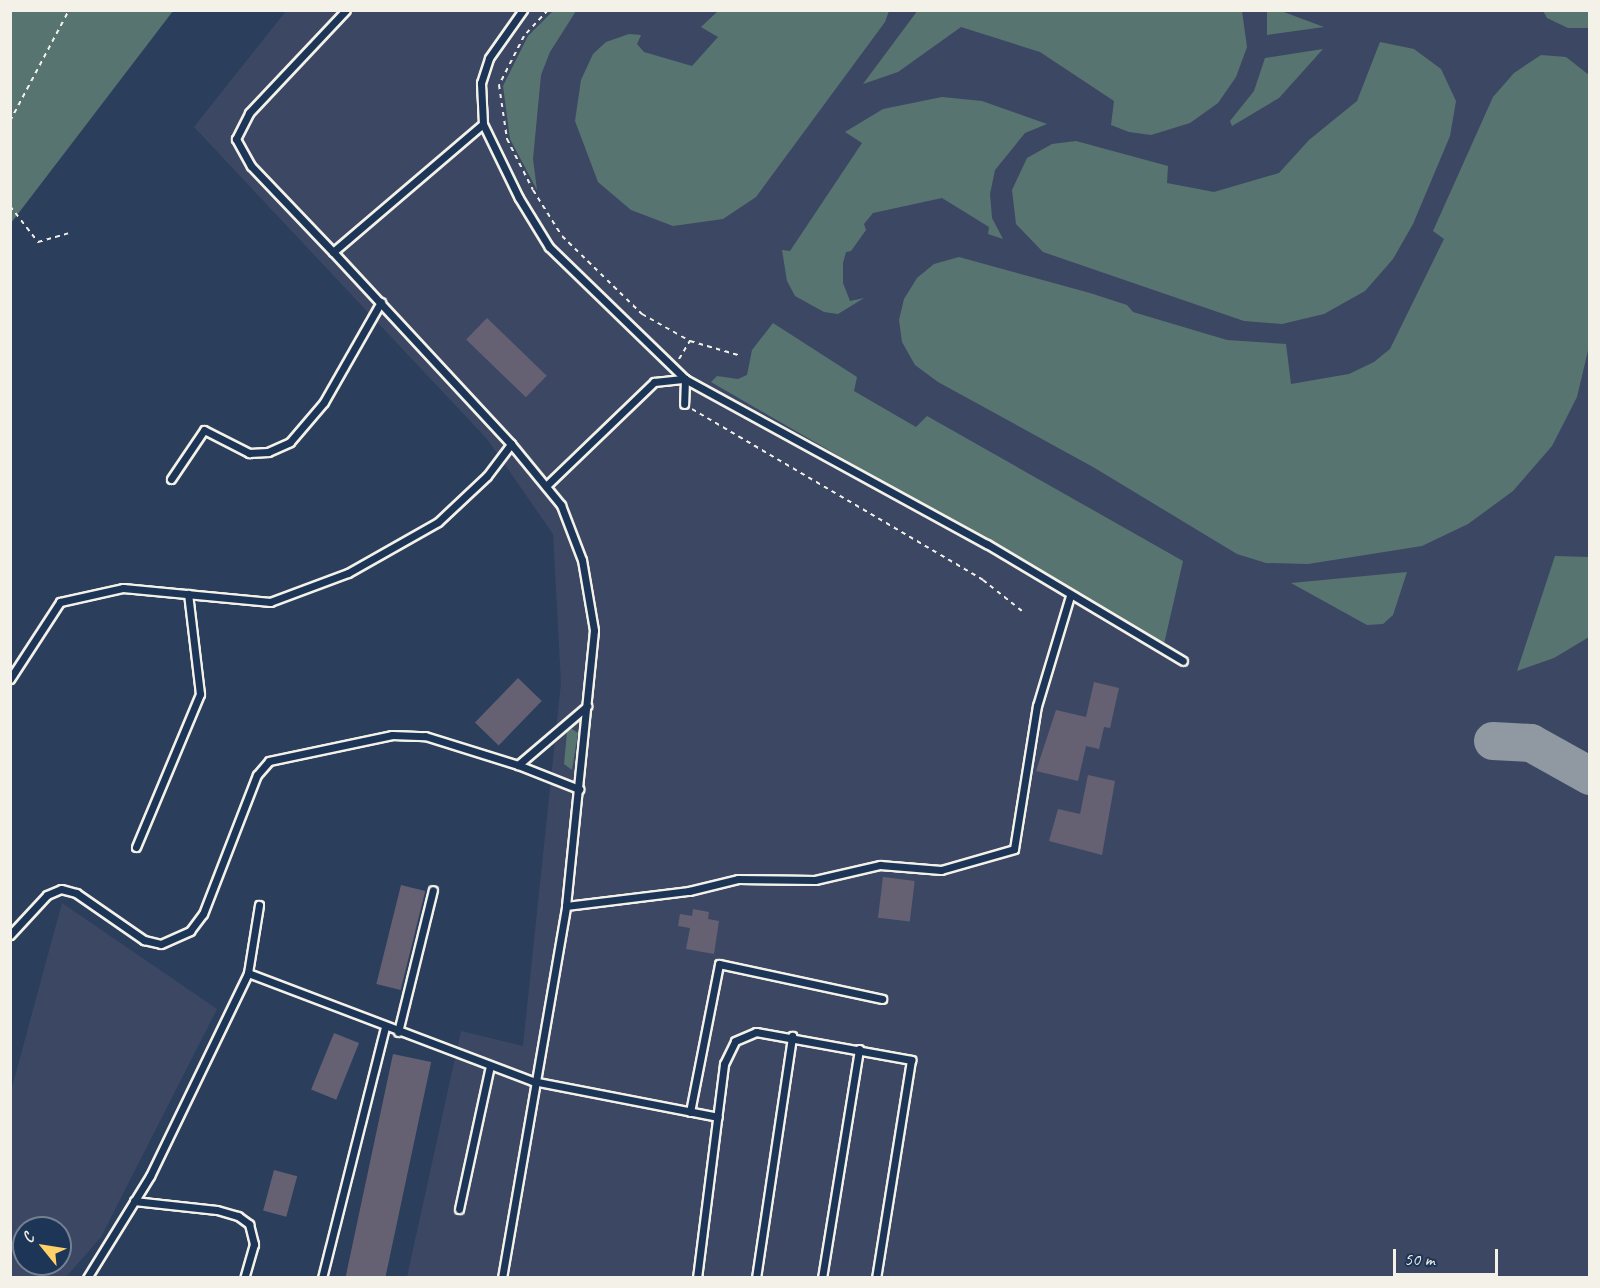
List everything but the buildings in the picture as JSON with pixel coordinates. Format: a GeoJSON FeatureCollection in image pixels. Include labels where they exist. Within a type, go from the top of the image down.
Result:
{"type":"FeatureCollection","features":[{"type":"Feature","properties":{"kind":"lane"},"geometry":{"type":"LineString","coordinates":[[346,10],[249,113],[236,139],[251,166],[381,302],[511,444],[561,505],[582,560],[594,630],[567,906],[547,1030],[533,1081],[502,1278]]}},
{"type":"Feature","properties":{"kind":"lane"},"geometry":{"type":"LineString","coordinates":[[523,10],[489,58],[481,83],[483,124],[513,188],[549,247],[685,379],[976,538],[1070,596],[1183,661]]}},
{"type":"Feature","properties":{"kind":"lane"},"geometry":{"type":"LineString","coordinates":[[333,252],[483,124]]}},
{"type":"Feature","properties":{"kind":"lane"},"geometry":{"type":"LineString","coordinates":[[171,479],[204,430],[249,453],[268,452],[290,442],[324,402],[381,302]]}},
{"type":"Feature","properties":{"kind":"lane"},"geometry":{"type":"LineString","coordinates":[[684,405],[685,379]]}},
{"type":"Feature","properties":{"kind":"lane"},"geometry":{"type":"LineString","coordinates":[[546,486],[654,382],[685,379]]}},
{"type":"Feature","properties":{"kind":"lane"},"geometry":{"type":"LineString","coordinates":[[10,680],[60,602],[123,588],[270,602],[348,573],[438,522],[487,476],[511,444]]}},
{"type":"Feature","properties":{"kind":"lane"},"geometry":{"type":"LineString","coordinates":[[136,847],[200,694],[188,594]]}},
{"type":"Feature","properties":{"kind":"lane"},"geometry":{"type":"LineString","coordinates":[[567,906],[689,891],[738,879],[815,880],[880,865],[941,870],[1014,849],[1037,706],[1070,596]]}},
{"type":"Feature","properties":{"kind":"lane"},"geometry":{"type":"LineString","coordinates":[[518,765],[587,706]]}},
{"type":"Feature","properties":{"kind":"lane"},"geometry":{"type":"LineString","coordinates":[[10,935],[47,895],[61,889],[76,893],[144,940],[161,944],[190,932],[203,914],[257,774],[269,761],[392,735],[425,736],[518,765],[579,789]]}},
{"type":"Feature","properties":{"kind":"lane"},"geometry":{"type":"LineString","coordinates":[[399,1032],[433,890]]}},
{"type":"Feature","properties":{"kind":"lane"},"geometry":{"type":"LineString","coordinates":[[87,1278],[134,1201],[248,973],[259,905]]}},
{"type":"Feature","properties":{"kind":"lane"},"geometry":{"type":"LineString","coordinates":[[690,1112],[719,964],[882,999]]}},
{"type":"Feature","properties":{"kind":"lane"},"geometry":{"type":"LineString","coordinates":[[248,973],[385,1027],[533,1081],[717,1117]]}},
{"type":"Feature","properties":{"kind":"lane"},"geometry":{"type":"LineString","coordinates":[[322,1278],[385,1027]]}},
{"type":"Feature","properties":{"kind":"lane"},"geometry":{"type":"LineString","coordinates":[[698,1278],[724,1064],[735,1041],[756,1032],[859,1048],[911,1060],[876,1278]]}},
{"type":"Feature","properties":{"kind":"lane"},"geometry":{"type":"LineString","coordinates":[[756,1278],[792,1036]]}},
{"type":"Feature","properties":{"kind":"lane"},"geometry":{"type":"LineString","coordinates":[[822,1278],[859,1048]]}},
{"type":"Feature","properties":{"kind":"lane"},"geometry":{"type":"LineString","coordinates":[[459,1209],[490,1066]]}},
{"type":"Feature","properties":{"kind":"lane"},"geometry":{"type":"LineString","coordinates":[[134,1201],[217,1210],[238,1216],[249,1224],[254,1244],[244,1278]]}},
{"type":"Feature","properties":{"kind":"path"},"geometry":{"type":"LineString","coordinates":[[10,121],[69,10]]}},
{"type":"Feature","properties":{"kind":"path"},"geometry":{"type":"LineString","coordinates":[[548,10],[524,36],[500,85],[507,139],[562,236],[642,314],[690,341],[738,355]]}},
{"type":"Feature","properties":{"kind":"path"},"geometry":{"type":"LineString","coordinates":[[493,84],[500,85]]}},
{"type":"Feature","properties":{"kind":"path"},"geometry":{"type":"LineString","coordinates":[[10,206],[39,242],[70,233]]}},
{"type":"Feature","properties":{"kind":"path"},"geometry":{"type":"LineString","coordinates":[[685,352],[690,341]]}},
{"type":"Feature","properties":{"kind":"path"},"geometry":{"type":"LineString","coordinates":[[684,405],[982,580],[1022,611]]}},
{"type":"Feature","properties":{"kind":"shaded area"},"geometry":{"type":"Polygon","coordinates":[[[286,11],[1589,11],[1589,1277],[407,1277],[461,1031],[523,1046],[561,683],[553,534],[487,439],[194,127],[286,11]]]}},
{"type":"Feature","properties":{"kind":"shaded area"},"geometry":{"type":"Polygon","coordinates":[[[62,903],[217,1009],[101,1237],[72,1270],[72,1216],[12,1216],[12,1276],[67,1276],[11,1277],[11,1091],[62,903]]]}},
{"type":"Feature","properties":{"kind":"green space"},"geometry":{"type":"Polygon","coordinates":[[[918,10],[1242,11],[1247,47],[1236,77],[1218,103],[1190,123],[1151,135],[1129,132],[1111,125],[1114,101],[1040,52],[961,27],[898,72],[863,84],[918,10]]]}},
{"type":"Feature","properties":{"kind":"green space"},"geometry":{"type":"Polygon","coordinates":[[[10,11],[173,11],[11,223],[10,11]]]}},
{"type":"Feature","properties":{"kind":"green space"},"geometry":{"type":"Polygon","coordinates":[[[553,11],[576,11],[550,52],[541,75],[533,159],[537,190],[510,139],[503,86],[528,36],[553,11]]]}},
{"type":"Feature","properties":{"kind":"green space"},"geometry":{"type":"Polygon","coordinates":[[[718,11],[889,11],[885,22],[756,197],[723,219],[673,226],[631,210],[598,182],[575,121],[581,80],[593,54],[606,42],[629,34],[641,35],[637,44],[644,52],[692,66],[718,37],[701,27],[718,11]]]}},
{"type":"Feature","properties":{"kind":"green space"},"geometry":{"type":"Polygon","coordinates":[[[1267,11],[1281,11],[1324,27],[1267,35],[1267,11]]]}},
{"type":"Feature","properties":{"kind":"green space"},"geometry":{"type":"Polygon","coordinates":[[[1543,11],[1589,11],[1589,28],[1568,28],[1547,18],[1543,11]]]}},
{"type":"Feature","properties":{"kind":"green space"},"geometry":{"type":"Polygon","coordinates":[[[1380,42],[1414,49],[1441,69],[1456,101],[1450,136],[1413,224],[1393,259],[1365,291],[1324,314],[1282,324],[1244,321],[1043,252],[1016,224],[1012,190],[1027,158],[1052,144],[1076,141],[1168,166],[1167,183],[1214,192],[1279,173],[1309,140],[1357,101],[1380,42]]]}},
{"type":"Feature","properties":{"kind":"green space"},"geometry":{"type":"Polygon","coordinates":[[[1323,49],[1279,98],[1232,126],[1230,121],[1254,91],[1265,58],[1323,49]]]}},
{"type":"Feature","properties":{"kind":"green space"},"geometry":{"type":"Polygon","coordinates":[[[1541,55],[1566,57],[1589,75],[1590,342],[1577,397],[1552,446],[1513,491],[1468,524],[1422,546],[1308,564],[1266,563],[1237,554],[1093,467],[938,382],[915,365],[902,342],[899,320],[904,299],[917,278],[934,264],[959,257],[1090,293],[1127,305],[1133,312],[1227,340],[1286,344],[1291,384],[1349,374],[1374,362],[1390,349],[1444,239],[1433,231],[1493,97],[1514,73],[1541,55]]]}},
{"type":"Feature","properties":{"kind":"green space"},"geometry":{"type":"Polygon","coordinates":[[[942,97],[982,101],[1047,124],[1025,133],[995,170],[990,194],[992,218],[1003,239],[988,234],[989,227],[942,198],[873,213],[864,224],[866,230],[851,251],[846,252],[843,263],[843,283],[850,301],[864,298],[838,314],[824,312],[795,296],[787,281],[782,250],[790,251],[862,143],[845,132],[883,109],[942,97]]]}},
{"type":"Feature","properties":{"kind":"green space"},"geometry":{"type":"Polygon","coordinates":[[[773,323],[857,377],[854,391],[916,427],[927,416],[1183,561],[1164,644],[711,382],[717,376],[738,379],[747,375],[752,350],[773,323]]]}},
{"type":"Feature","properties":{"kind":"green space"},"geometry":{"type":"Polygon","coordinates":[[[1555,556],[1589,557],[1589,637],[1554,658],[1517,671],[1555,556]]]}},
{"type":"Feature","properties":{"kind":"green space"},"geometry":{"type":"Polygon","coordinates":[[[1407,572],[1393,615],[1383,624],[1367,625],[1291,583],[1407,572]]]}},
{"type":"Feature","properties":{"kind":"green space"},"geometry":{"type":"Polygon","coordinates":[[[572,729],[578,733],[572,770],[564,764],[567,732],[572,729]]]}},
{"type":"Feature","properties":{"kind":"taxiway"},"geometry":{"type":"LineString","coordinates":[[1493,741],[1531,743],[1590,776]]}}]}
